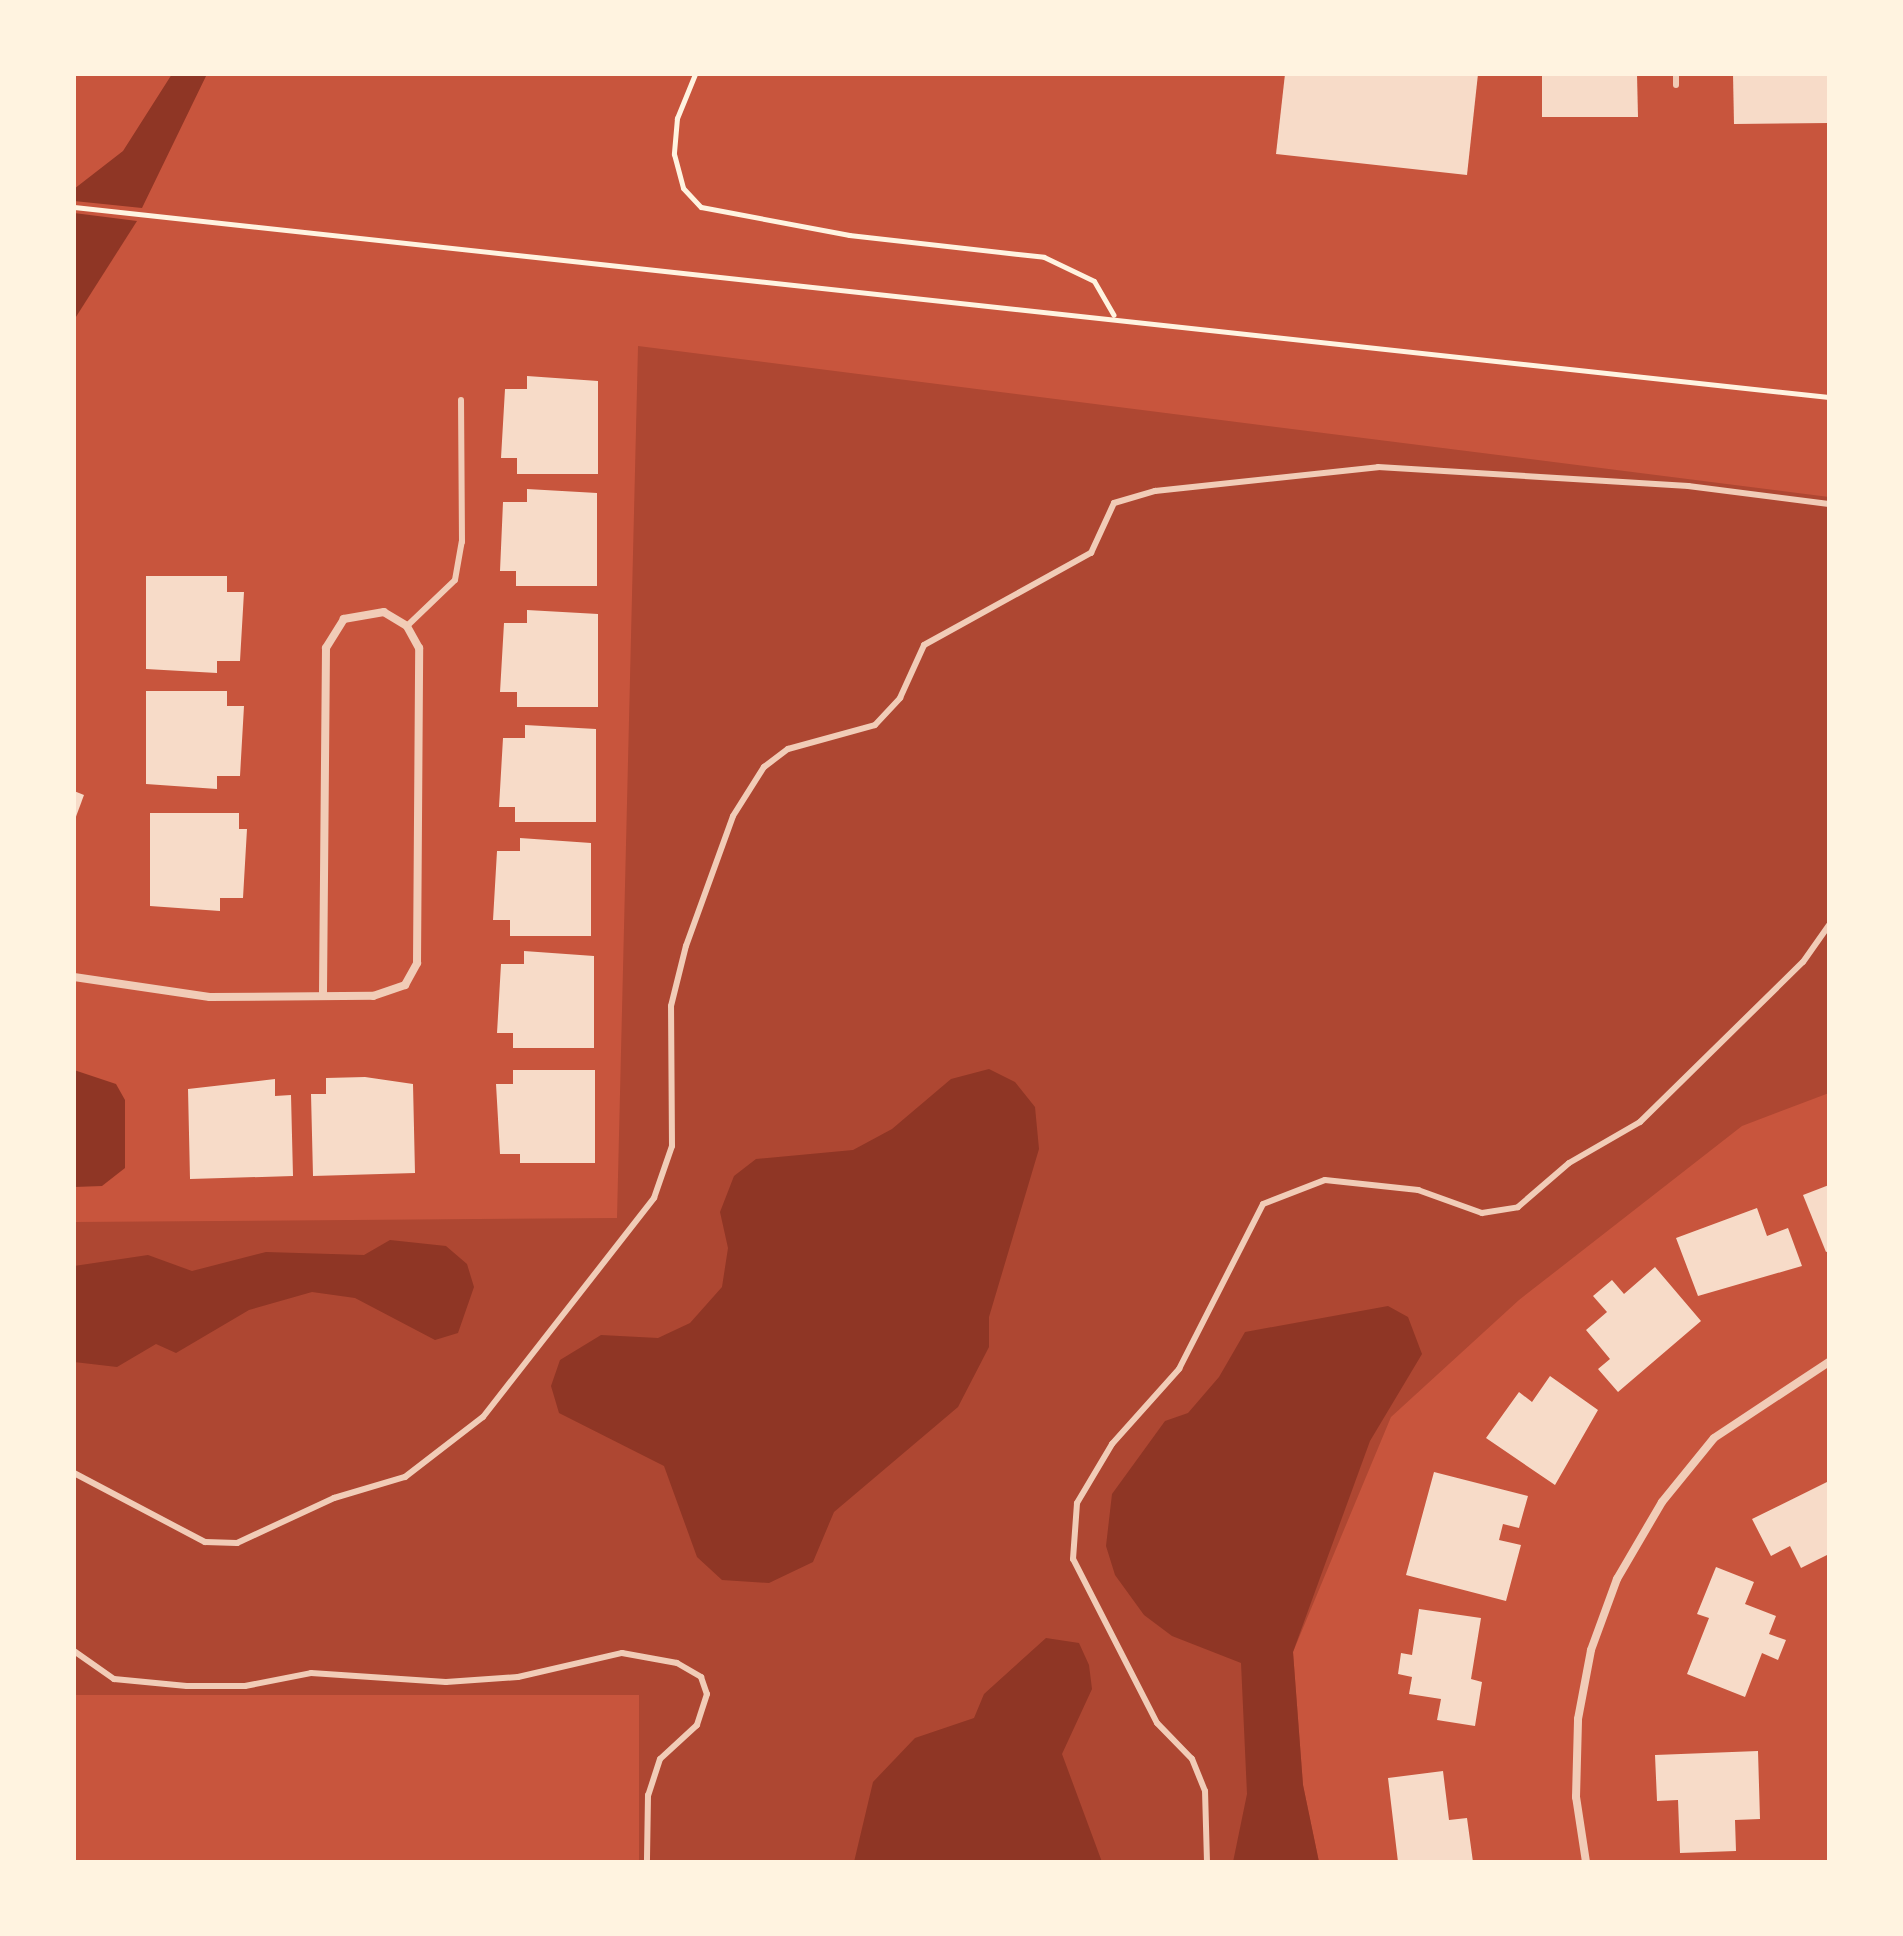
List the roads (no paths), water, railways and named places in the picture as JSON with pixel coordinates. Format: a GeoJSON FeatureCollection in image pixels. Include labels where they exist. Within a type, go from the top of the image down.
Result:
{"type":"FeatureCollection","features":[{"type":"Feature","properties":{"kind":"street"},"geometry":{"type":"LineString","coordinates":[[74,977],[210,997],[323,996],[391,994],[417,963],[420,657],[407,626],[384,612],[360,613],[344,619],[326,648],[323,996]]}},
{"type":"Feature","properties":{"kind":"street"},"geometry":{"type":"LineString","coordinates":[[1586,1862],[1576,1797],[1578,1719],[1591,1650],[1617,1579],[1662,1502],[1714,1438],[1829,1362]]}},
{"type":"Feature","properties":{"kind":"lane"},"geometry":{"type":"LineString","coordinates":[[1676,74],[1676,85]]}},
{"type":"Feature","properties":{"kind":"lane"},"geometry":{"type":"LineString","coordinates":[[407,626],[455,580],[462,542],[461,400]]}},
{"type":"Feature","properties":{"kind":"lane"},"geometry":{"type":"LineString","coordinates":[[74,1473],[193,1537],[237,1543],[322,1503],[405,1477],[483,1417],[654,1198],[672,1146],[671,1006],[686,946],[733,816],[764,767],[788,749],[875,725],[900,698],[924,645],[1091,553],[1098,523],[1114,503],[1155,491],[1378,467],[1688,486],[1829,504]]}},
{"type":"Feature","properties":{"kind":"lane"},"geometry":{"type":"LineString","coordinates":[[1207,1862],[1205,1791],[1192,1759],[1157,1723],[1073,1559],[1077,1503],[1112,1444],[1179,1369],[1263,1204],[1325,1180],[1418,1190],[1482,1213],[1518,1207],[1569,1163],[1640,1122],[1803,962],[1829,925]]}},
{"type":"Feature","properties":{"kind":"lane"},"geometry":{"type":"LineString","coordinates":[[74,1651],[114,1679],[187,1686],[245,1686],[311,1673],[460,1681],[622,1653],[677,1663],[701,1677],[707,1694],[697,1725],[660,1759],[648,1795],[647,1862]]}}]}
